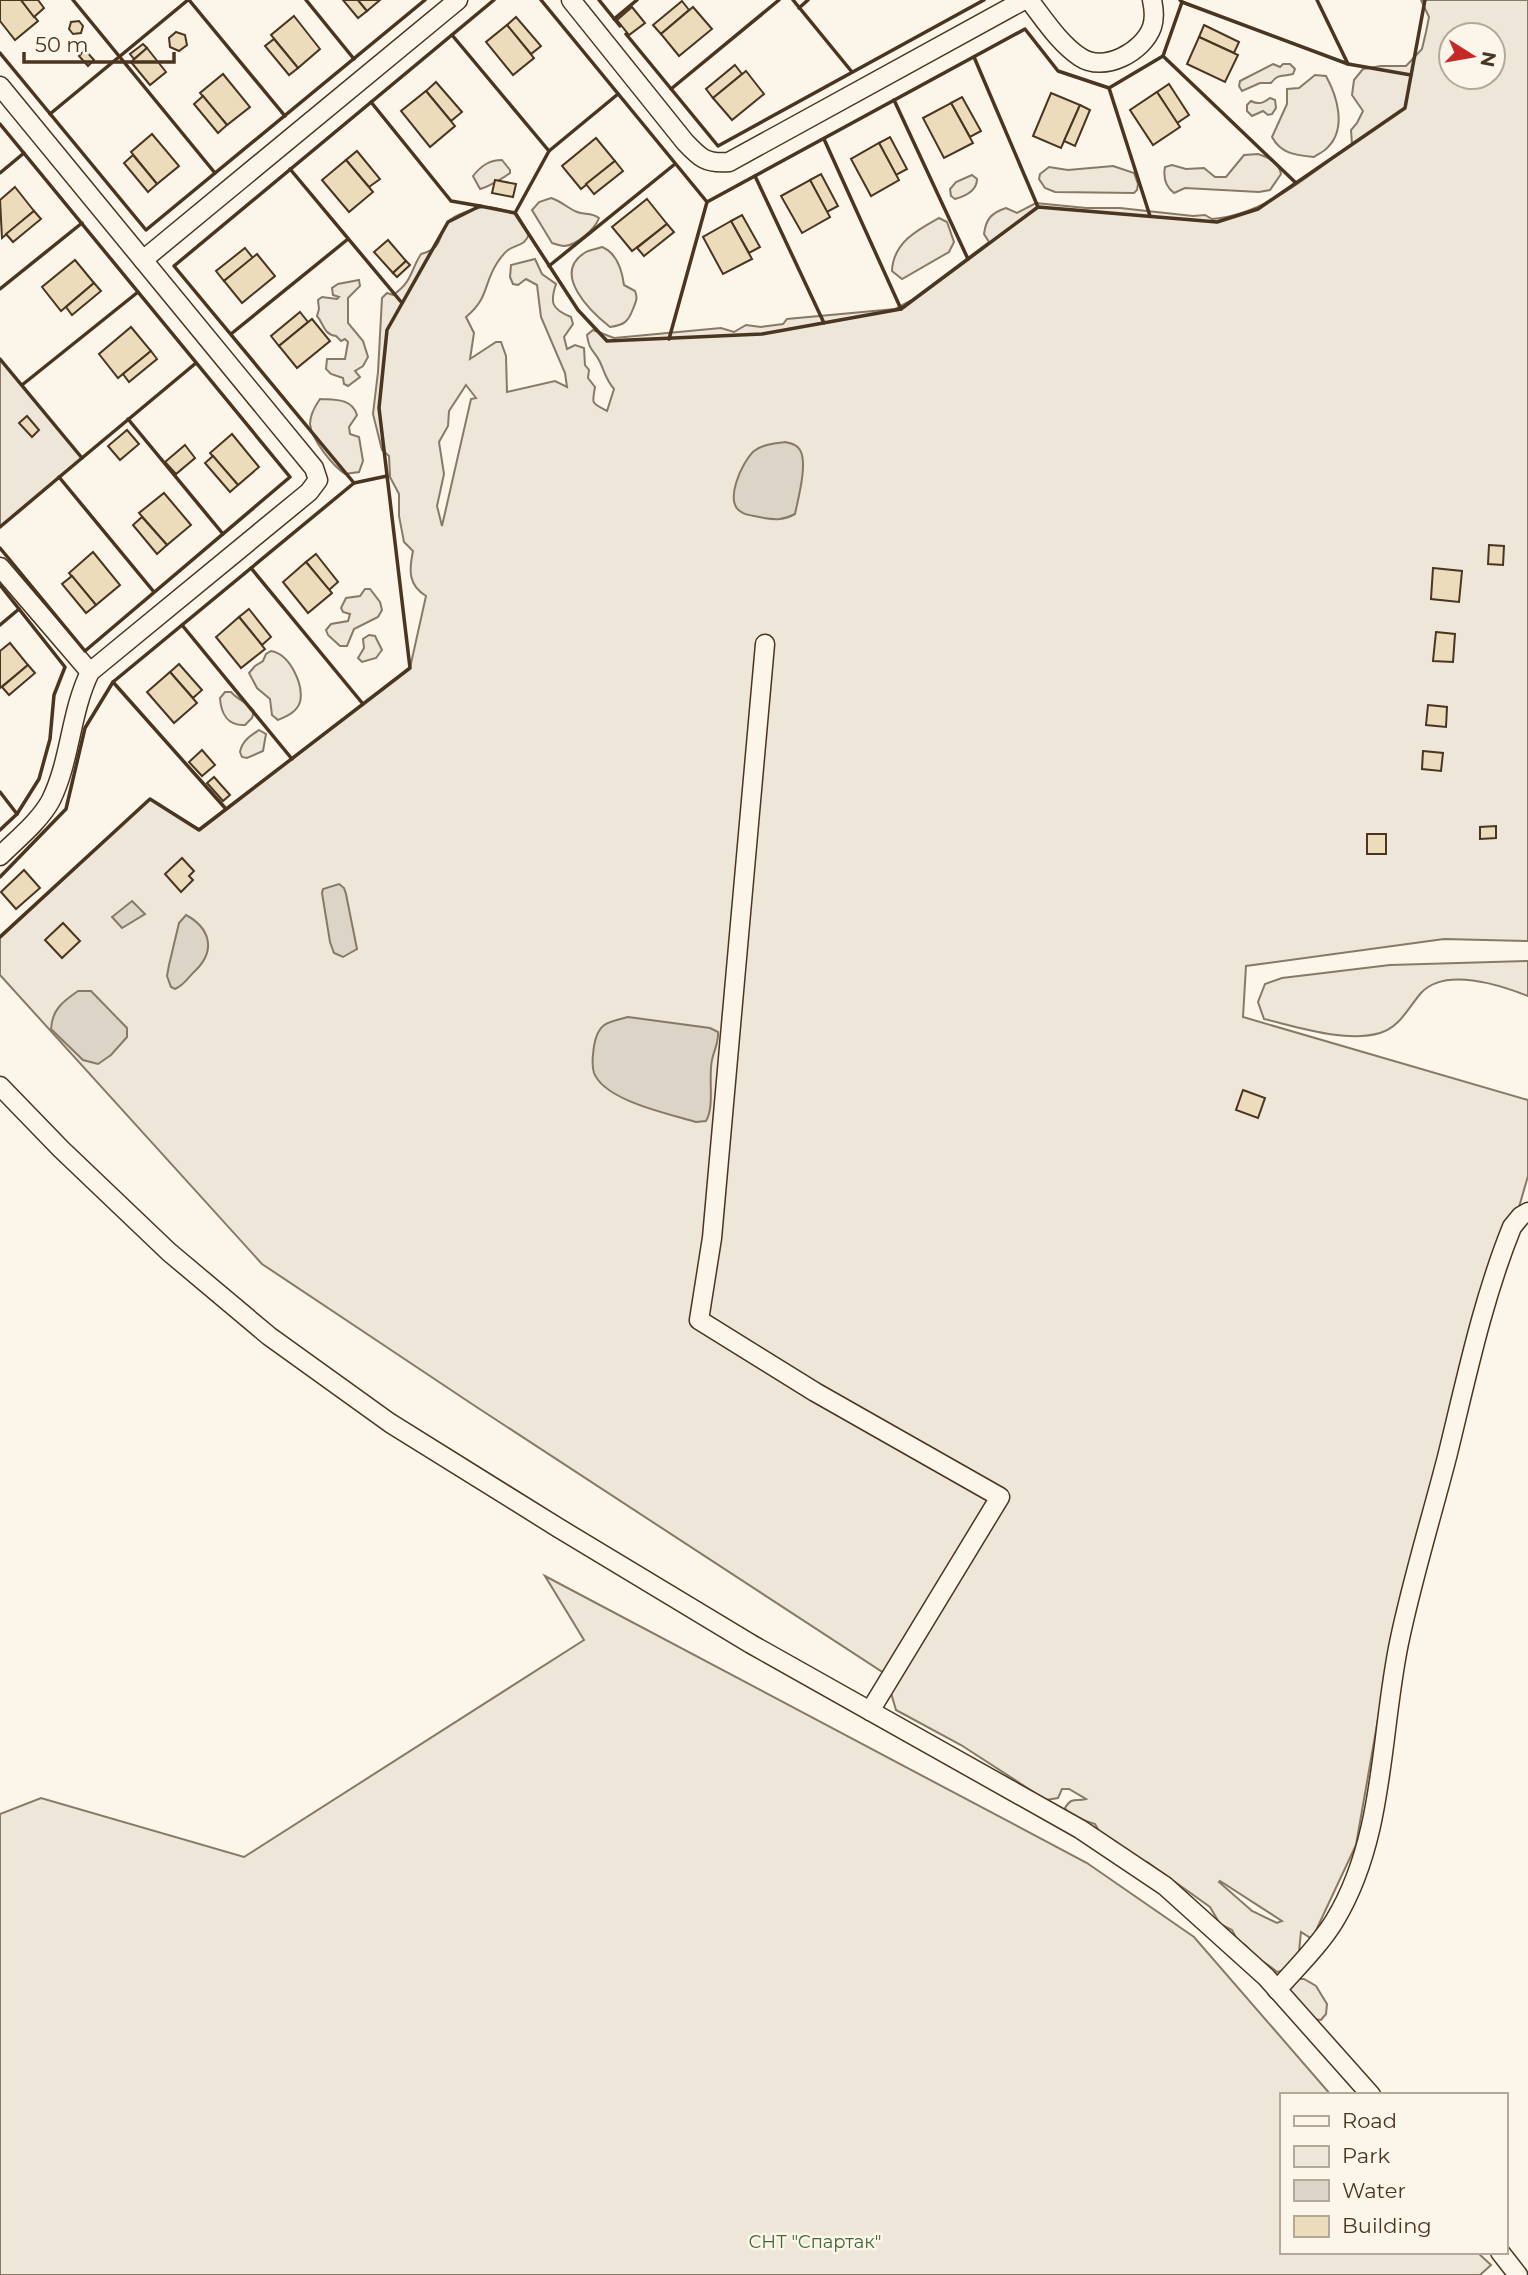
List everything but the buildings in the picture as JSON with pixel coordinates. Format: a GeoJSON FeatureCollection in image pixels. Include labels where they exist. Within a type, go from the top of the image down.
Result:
{"type":"FeatureCollection","features":[{"type":"Feature","properties":{"kind":"street"},"geometry":{"type":"LineString","coordinates":[[143,260],[458,0]]}},
{"type":"Feature","properties":{"kind":"street"},"geometry":{"type":"LineString","coordinates":[[571,0],[685,142],[698,156],[714,163],[729,162],[1023,1],[1081,58],[1095,63],[1124,56],[1141,44],[1152,28],[1155,12],[1152,0]]}},
{"type":"Feature","properties":{"kind":"street"},"geometry":{"type":"LineString","coordinates":[[0,86],[314,468],[317,480],[309,492],[90,672],[80,693],[64,770],[49,803],[0,856]]}},
{"type":"Feature","properties":{"kind":"street"},"geometry":{"type":"LineString","coordinates":[[0,567],[90,672]]}},
{"type":"Feature","properties":{"kind":"street"},"geometry":{"type":"LineString","coordinates":[[765,644],[712,1238],[699,1320],[815,1392],[1000,1497],[870,1711]]}},
{"type":"Feature","properties":{"kind":"street"},"geometry":{"type":"LineString","coordinates":[[0,1086],[61,1149],[169,1252],[269,1336],[390,1423],[751,1644],[1080,1829],[1166,1886],[1277,1990],[1369,2093]]}},
{"type":"Feature","properties":{"kind":"street"},"geometry":{"type":"LineString","coordinates":[[1277,1990],[1334,1922],[1355,1880],[1378,1793],[1396,1658],[1410,1590],[1483,1311],[1512,1227],[1528,1212]]}},
{"type":"Feature","properties":{"kind":"street"},"geometry":{"type":"LineString","coordinates":[[1502,2254],[1518,2275]]}},
{"type":"Feature","properties":{"kind":"green space"},"geometry":{"type":"Polygon","coordinates":[[[1421,0],[1528,0],[1528,941],[1444,939],[1246,966],[1243,1017],[1528,1100],[1528,1176],[1389,1656],[1356,1845],[1312,1939],[1301,1932],[1299,1952],[1287,1970],[1277,1972],[1238,1941],[1232,1930],[1220,1924],[1210,1907],[1147,1862],[1123,1854],[1104,1838],[1095,1824],[1071,1816],[1065,1808],[1072,1801],[1086,1799],[1069,1789],[1062,1789],[1058,1798],[1046,1800],[961,1745],[896,1710],[891,1693],[896,1681],[262,1264],[0,975],[0,938],[150,799],[199,829],[410,668],[426,596],[416,587],[411,576],[413,551],[404,542],[399,516],[399,494],[390,477],[389,456],[382,450],[373,414],[382,298],[387,293],[393,295],[404,285],[421,254],[437,245],[451,219],[475,209],[496,208],[517,214],[529,234],[523,243],[508,250],[500,258],[479,304],[466,317],[474,333],[470,359],[496,342],[501,342],[506,356],[507,392],[555,381],[567,387],[565,373],[541,317],[537,285],[526,279],[518,285],[513,284],[510,277],[511,265],[535,259],[542,274],[556,284],[553,300],[556,308],[571,317],[573,324],[564,337],[567,349],[575,345],[584,348],[588,378],[595,387],[594,402],[607,411],[614,389],[589,344],[587,335],[593,330],[614,338],[721,328],[734,332],[746,325],[761,327],[783,324],[787,319],[895,309],[912,300],[989,242],[984,234],[988,220],[993,214],[1006,208],[1017,213],[1036,203],[1205,215],[1212,219],[1250,210],[1303,180],[1352,144],[1351,130],[1363,111],[1352,95],[1354,80],[1363,69],[1406,66],[1422,49],[1429,17],[1421,0]],[[466,385],[449,411],[448,426],[439,442],[444,474],[437,506],[442,526],[471,399],[476,398],[466,385]],[[1220,1881],[1252,1911],[1277,1923],[1282,1921],[1220,1881]]]}},
{"type":"Feature","properties":{"kind":"green space"},"geometry":{"type":"Polygon","coordinates":[[[1273,64],[1280,67],[1290,64],[1295,69],[1293,74],[1242,91],[1240,81],[1273,64]]]}},
{"type":"Feature","properties":{"kind":"green space"},"geometry":{"type":"Polygon","coordinates":[[[1315,75],[1326,76],[1334,93],[1339,121],[1334,139],[1314,157],[1284,150],[1272,137],[1287,104],[1287,89],[1299,88],[1315,75]]]}},
{"type":"Feature","properties":{"kind":"green space"},"geometry":{"type":"Polygon","coordinates":[[[1270,98],[1275,100],[1276,108],[1272,114],[1268,115],[1263,111],[1252,116],[1247,111],[1247,105],[1251,101],[1261,103],[1270,98]]]}},
{"type":"Feature","properties":{"kind":"green space"},"geometry":{"type":"Polygon","coordinates":[[[1258,154],[1272,161],[1280,170],[1281,174],[1270,190],[1259,192],[1185,188],[1174,193],[1164,175],[1165,167],[1172,165],[1186,169],[1204,168],[1215,177],[1226,177],[1244,155],[1258,154]]]}},
{"type":"Feature","properties":{"kind":"green space"},"geometry":{"type":"Polygon","coordinates":[[[502,160],[510,173],[480,189],[473,176],[486,164],[502,160]]]}},
{"type":"Feature","properties":{"kind":"green space"},"geometry":{"type":"Polygon","coordinates":[[[1113,166],[1134,173],[1138,184],[1134,193],[1055,192],[1045,188],[1039,179],[1040,174],[1049,167],[1068,170],[1113,166]]]}},
{"type":"Feature","properties":{"kind":"green space"},"geometry":{"type":"Polygon","coordinates":[[[972,175],[977,179],[973,190],[955,199],[951,196],[950,189],[956,182],[972,175]]]}},
{"type":"Feature","properties":{"kind":"green space"},"geometry":{"type":"Polygon","coordinates":[[[551,198],[577,212],[599,218],[589,232],[574,243],[564,246],[552,243],[532,210],[539,202],[551,198]]]}},
{"type":"Feature","properties":{"kind":"green space"},"geometry":{"type":"Polygon","coordinates":[[[939,218],[947,222],[954,242],[949,252],[902,279],[892,271],[897,253],[908,238],[939,218]]]}},
{"type":"Feature","properties":{"kind":"green space"},"geometry":{"type":"Polygon","coordinates":[[[602,247],[615,258],[624,285],[635,291],[636,296],[627,320],[610,327],[593,312],[577,292],[573,281],[572,270],[576,261],[586,252],[602,247]]]}},
{"type":"Feature","properties":{"kind":"green space"},"geometry":{"type":"Polygon","coordinates":[[[359,280],[360,286],[348,298],[348,323],[363,341],[368,357],[363,366],[355,371],[360,377],[348,386],[344,384],[343,378],[326,369],[327,359],[345,359],[348,342],[345,339],[341,341],[326,331],[317,316],[318,300],[322,297],[337,299],[339,297],[333,295],[332,288],[338,284],[359,280]]]}},
{"type":"Feature","properties":{"kind":"green space"},"geometry":{"type":"Polygon","coordinates":[[[0,359],[82,458],[0,527],[0,359]]]}},
{"type":"Feature","properties":{"kind":"green space"},"geometry":{"type":"Polygon","coordinates":[[[320,399],[342,401],[355,409],[357,415],[349,427],[350,434],[359,437],[363,461],[359,472],[345,474],[323,452],[314,437],[310,420],[320,399]]]}},
{"type":"Feature","properties":{"kind":"green space"},"geometry":{"type":"Polygon","coordinates":[[[365,589],[370,589],[380,602],[382,610],[378,617],[354,629],[347,646],[340,646],[326,630],[331,624],[348,621],[350,614],[343,612],[341,608],[346,598],[360,596],[365,589]]]}},
{"type":"Feature","properties":{"kind":"green space"},"geometry":{"type":"Polygon","coordinates":[[[369,635],[375,636],[382,650],[376,658],[362,662],[358,658],[364,648],[363,639],[369,635]]]}},
{"type":"Feature","properties":{"kind":"green space"},"geometry":{"type":"Polygon","coordinates":[[[271,651],[278,653],[290,664],[298,679],[301,695],[297,708],[278,720],[272,715],[270,699],[257,688],[249,673],[271,651]]]}},
{"type":"Feature","properties":{"kind":"green space"},"geometry":{"type":"Polygon","coordinates":[[[225,692],[231,692],[254,711],[252,718],[245,725],[230,721],[224,714],[220,698],[225,692]]]}},
{"type":"Feature","properties":{"kind":"green space"},"geometry":{"type":"Polygon","coordinates":[[[259,730],[266,734],[263,751],[247,758],[242,757],[240,752],[243,745],[259,730]]]}},
{"type":"Feature","properties":{"kind":"green space"},"geometry":{"type":"Polygon","coordinates":[[[1528,961],[1528,996],[1488,983],[1444,981],[1431,985],[1421,993],[1393,1026],[1367,1036],[1322,1033],[1264,1019],[1258,1002],[1265,984],[1282,978],[1390,965],[1528,961]]]}},
{"type":"Feature","properties":{"kind":"green space","name":"СНТ \"Спартак\""},"geometry":{"type":"Polygon","coordinates":[[[545,1576],[1087,1863],[1194,1937],[1329,2093],[1280,2093],[1280,2254],[1479,2254],[1491,2265],[1480,2275],[0,2275],[0,1814],[41,1798],[244,1857],[584,1640],[545,1576]]]}},
{"type":"Feature","properties":{"kind":"green space"},"geometry":{"type":"Polygon","coordinates":[[[1293,1979],[1304,1979],[1316,1986],[1327,2004],[1326,2014],[1321,2020],[1312,2019],[1303,2013],[1301,2003],[1290,1996],[1293,1979]]]}},
{"type":"Feature","properties":{"kind":"water"},"geometry":{"type":"Polygon","coordinates":[[[785,442],[797,446],[803,463],[795,514],[776,519],[743,513],[734,501],[734,492],[744,464],[757,449],[785,442]]]}},
{"type":"Feature","properties":{"kind":"water"},"geometry":{"type":"Polygon","coordinates":[[[339,884],[346,894],[357,949],[343,957],[334,953],[330,942],[322,893],[323,889],[339,884]]]}},
{"type":"Feature","properties":{"kind":"water"},"geometry":{"type":"Polygon","coordinates":[[[132,901],[145,914],[122,928],[112,917],[132,901]]]}},
{"type":"Feature","properties":{"kind":"water"},"geometry":{"type":"Polygon","coordinates":[[[186,915],[201,926],[208,940],[208,947],[202,962],[184,983],[175,989],[171,987],[167,976],[179,923],[186,915]]]}},
{"type":"Feature","properties":{"kind":"water"},"geometry":{"type":"Polygon","coordinates":[[[78,991],[91,991],[127,1028],[127,1037],[111,1055],[98,1064],[83,1060],[51,1029],[53,1017],[59,1007],[78,991]]]}},
{"type":"Feature","properties":{"kind":"water"},"geometry":{"type":"Polygon","coordinates":[[[628,1017],[710,1028],[718,1032],[711,1067],[710,1108],[706,1121],[696,1122],[639,1105],[624,1099],[600,1083],[592,1063],[598,1032],[609,1022],[628,1017]]]}},
{"type":"Feature","properties":{"kind":"wall"},"geometry":{"type":"LineString","coordinates":[[73,0],[215,173]]}},
{"type":"Feature","properties":{"kind":"wall"},"geometry":{"type":"LineString","coordinates":[[50,114],[188,0]]}},
{"type":"Feature","properties":{"kind":"wall"},"geometry":{"type":"LineString","coordinates":[[189,0],[285,116]]}},
{"type":"Feature","properties":{"kind":"wall"},"geometry":{"type":"LineString","coordinates":[[306,0],[354,59]]}},
{"type":"Feature","properties":{"kind":"wall"},"geometry":{"type":"LineString","coordinates":[[0,53],[146,230],[425,0]]}},
{"type":"Feature","properties":{"kind":"wall"},"geometry":{"type":"LineString","coordinates":[[226,809],[113,682],[354,483],[174,266],[494,0]]}},
{"type":"Feature","properties":{"kind":"wall"},"geometry":{"type":"LineString","coordinates":[[541,0],[707,202],[1025,29],[1058,71],[1109,88],[1163,56],[1182,2],[1180,0]]}},
{"type":"Feature","properties":{"kind":"wall"},"geometry":{"type":"LineString","coordinates":[[599,0],[620,26]]}},
{"type":"Feature","properties":{"kind":"wall"},"geometry":{"type":"LineString","coordinates":[[614,19],[637,0]]}},
{"type":"Feature","properties":{"kind":"wall"},"geometry":{"type":"LineString","coordinates":[[671,89],[779,0]]}},
{"type":"Feature","properties":{"kind":"wall"},"geometry":{"type":"LineString","coordinates":[[793,0],[852,72]]}},
{"type":"Feature","properties":{"kind":"wall"},"geometry":{"type":"LineString","coordinates":[[799,8],[808,0]]}},
{"type":"Feature","properties":{"kind":"wall"},"geometry":{"type":"LineString","coordinates":[[626,34],[718,146],[984,0]]}},
{"type":"Feature","properties":{"kind":"wall"},"geometry":{"type":"LineString","coordinates":[[1317,0],[1348,64],[1411,75]]}},
{"type":"Feature","properties":{"kind":"wall"},"geometry":{"type":"LineString","coordinates":[[0,937],[150,799],[199,830],[410,668],[379,408],[387,330],[448,222],[480,206],[515,213],[578,310],[607,341],[762,334],[901,309],[1038,207],[1217,222],[1258,209],[1405,108],[1425,0]]}},
{"type":"Feature","properties":{"kind":"wall"},"geometry":{"type":"LineString","coordinates":[[1182,2],[1348,64]]}},
{"type":"Feature","properties":{"kind":"wall"},"geometry":{"type":"LineString","coordinates":[[452,35],[549,151]]}},
{"type":"Feature","properties":{"kind":"wall"},"geometry":{"type":"LineString","coordinates":[[1163,56],[1296,183]]}},
{"type":"Feature","properties":{"kind":"wall"},"geometry":{"type":"LineString","coordinates":[[974,57],[1038,207]]}},
{"type":"Feature","properties":{"kind":"wall"},"geometry":{"type":"LineString","coordinates":[[1109,88],[1150,216]]}},
{"type":"Feature","properties":{"kind":"wall"},"geometry":{"type":"LineString","coordinates":[[515,213],[549,151],[618,94]]}},
{"type":"Feature","properties":{"kind":"wall"},"geometry":{"type":"LineString","coordinates":[[894,100],[968,259]]}},
{"type":"Feature","properties":{"kind":"wall"},"geometry":{"type":"LineString","coordinates":[[371,102],[451,201],[480,206]]}},
{"type":"Feature","properties":{"kind":"wall"},"geometry":{"type":"LineString","coordinates":[[0,124],[290,477],[85,651],[0,548]]}},
{"type":"Feature","properties":{"kind":"wall"},"geometry":{"type":"LineString","coordinates":[[824,139],[901,309]]}},
{"type":"Feature","properties":{"kind":"wall"},"geometry":{"type":"LineString","coordinates":[[0,173],[24,153]]}},
{"type":"Feature","properties":{"kind":"wall"},"geometry":{"type":"LineString","coordinates":[[549,266],[675,164]]}},
{"type":"Feature","properties":{"kind":"wall"},"geometry":{"type":"LineString","coordinates":[[290,169],[402,303]]}},
{"type":"Feature","properties":{"kind":"wall"},"geometry":{"type":"LineString","coordinates":[[755,176],[824,323]]}},
{"type":"Feature","properties":{"kind":"wall"},"geometry":{"type":"LineString","coordinates":[[669,339],[707,202]]}},
{"type":"Feature","properties":{"kind":"wall"},"geometry":{"type":"LineString","coordinates":[[0,289],[82,223]]}},
{"type":"Feature","properties":{"kind":"wall"},"geometry":{"type":"LineString","coordinates":[[231,334],[348,239]]}},
{"type":"Feature","properties":{"kind":"wall"},"geometry":{"type":"LineString","coordinates":[[22,385],[138,292]]}},
{"type":"Feature","properties":{"kind":"wall"},"geometry":{"type":"LineString","coordinates":[[0,359],[82,458],[0,527]]}},
{"type":"Feature","properties":{"kind":"wall"},"geometry":{"type":"LineString","coordinates":[[82,458],[196,363]]}},
{"type":"Feature","properties":{"kind":"wall"},"geometry":{"type":"LineString","coordinates":[[128,419],[223,534]]}},
{"type":"Feature","properties":{"kind":"wall"},"geometry":{"type":"LineString","coordinates":[[354,483],[387,476]]}},
{"type":"Feature","properties":{"kind":"wall"},"geometry":{"type":"LineString","coordinates":[[59,477],[154,592]]}},
{"type":"Feature","properties":{"kind":"wall"},"geometry":{"type":"LineString","coordinates":[[251,568],[363,704]]}},
{"type":"Feature","properties":{"kind":"wall"},"geometry":{"type":"LineString","coordinates":[[0,585],[65,667],[54,695],[50,739],[39,779],[17,814],[0,830]]}},
{"type":"Feature","properties":{"kind":"wall"},"geometry":{"type":"LineString","coordinates":[[0,625],[19,609]]}},
{"type":"Feature","properties":{"kind":"wall"},"geometry":{"type":"LineString","coordinates":[[182,625],[292,759]]}},
{"type":"Feature","properties":{"kind":"wall"},"geometry":{"type":"LineString","coordinates":[[0,877],[66,809],[85,728],[113,682]]}},
{"type":"Feature","properties":{"kind":"wall"},"geometry":{"type":"LineString","coordinates":[[0,792],[17,814]]}}]}
